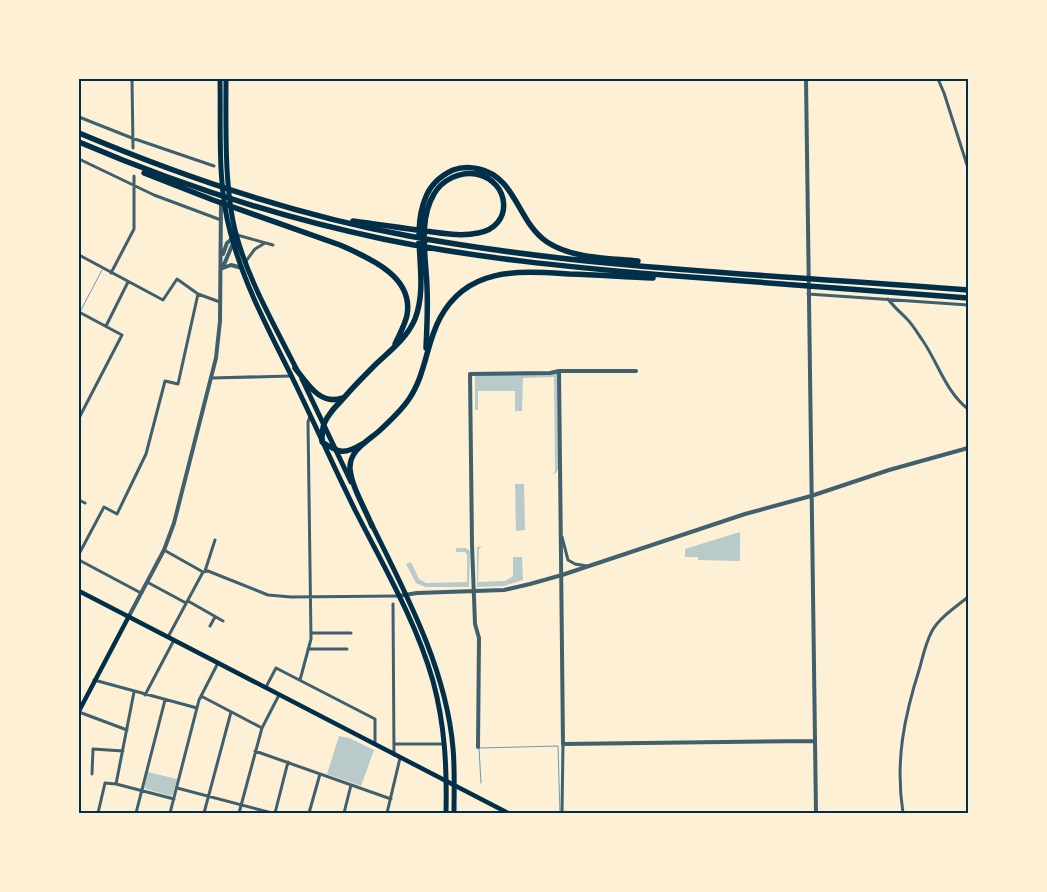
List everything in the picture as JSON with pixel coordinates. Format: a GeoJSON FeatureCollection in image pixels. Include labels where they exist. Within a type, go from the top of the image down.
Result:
{"type":"FeatureCollection","features":[{"type":"Feature","properties":{"kind":"highway"},"geometry":{"type":"LineString","coordinates":[[220,79],[222,173],[226,219],[242,268],[259,310],[417,637],[433,681],[445,744],[446,813]]}},
{"type":"Feature","properties":{"kind":"highway"},"geometry":{"type":"LineString","coordinates":[[226,79],[228,169],[234,239],[246,261],[258,292],[406,594],[427,643],[444,696],[453,748],[454,813]]}},
{"type":"Feature","properties":{"kind":"highway"},"geometry":{"type":"LineString","coordinates":[[79,133],[131,155],[240,194],[315,215],[437,241],[538,255],[968,290]]}},
{"type":"Feature","properties":{"kind":"highway"},"geometry":{"type":"LineString","coordinates":[[79,143],[372,260],[394,275],[404,290],[408,307],[406,321],[393,348]]}},
{"type":"Feature","properties":{"kind":"highway"},"geometry":{"type":"LineString","coordinates":[[322,442],[323,426],[329,414],[407,334],[412,325],[420,302],[420,227],[425,199],[438,179],[456,169],[473,168],[486,170],[496,176],[508,188],[533,229],[544,240],[558,248],[578,254],[692,266],[704,270]]}},
{"type":"Feature","properties":{"kind":"highway"},"geometry":{"type":"LineString","coordinates":[[315,215],[408,229],[438,232],[471,234],[486,231],[500,218],[504,201],[498,186],[484,176],[470,173],[462,174],[444,182],[436,190],[430,201],[425,227],[428,304],[426,358]]}},
{"type":"Feature","properties":{"kind":"highway"},"geometry":{"type":"LineString","coordinates":[[240,206],[313,224],[409,244],[538,264],[968,298]]}},
{"type":"Feature","properties":{"kind":"highway"},"geometry":{"type":"LineString","coordinates":[[322,442],[336,451],[351,450],[378,432],[408,401],[416,389],[423,373],[436,328],[449,304],[468,287],[491,276],[515,272],[530,272],[653,278],[704,278]]}},
{"type":"Feature","properties":{"kind":"highway"},"geometry":{"type":"LineString","coordinates":[[296,368],[319,396],[331,400],[344,397]]}},
{"type":"Feature","properties":{"kind":"highway"},"geometry":{"type":"LineString","coordinates":[[362,444],[353,456],[351,471],[372,526]]}},
{"type":"Feature","properties":{"kind":"main road"},"geometry":{"type":"LineString","coordinates":[[79,591],[508,813]]}},
{"type":"Feature","properties":{"kind":"main road"},"geometry":{"type":"LineString","coordinates":[[79,712],[129,616]]}},
{"type":"Feature","properties":{"kind":"street"},"geometry":{"type":"LineString","coordinates":[[132,79],[133,148]]}},
{"type":"Feature","properties":{"kind":"street"},"geometry":{"type":"LineString","coordinates":[[806,79],[810,496],[816,813]]}},
{"type":"Feature","properties":{"kind":"street"},"geometry":{"type":"LineString","coordinates":[[938,79],[968,168]]}},
{"type":"Feature","properties":{"kind":"street"},"geometry":{"type":"LineString","coordinates":[[79,117],[132,138],[214,166]]}},
{"type":"Feature","properties":{"kind":"street"},"geometry":{"type":"LineString","coordinates":[[79,159],[154,195],[221,220]]}},
{"type":"Feature","properties":{"kind":"street"},"geometry":{"type":"LineString","coordinates":[[129,616],[164,550],[174,523],[219,344],[222,262],[222,173]]}},
{"type":"Feature","properties":{"kind":"street"},"geometry":{"type":"LineString","coordinates":[[111,273],[134,229],[134,176]]}},
{"type":"Feature","properties":{"kind":"street"},"geometry":{"type":"LineString","coordinates":[[220,302],[223,268],[234,239]]}},
{"type":"Feature","properties":{"kind":"street"},"geometry":{"type":"LineString","coordinates":[[222,262],[224,248],[234,239],[273,245]]}},
{"type":"Feature","properties":{"kind":"street"},"geometry":{"type":"LineString","coordinates":[[246,261],[255,249],[266,243]]}},
{"type":"Feature","properties":{"kind":"street"},"geometry":{"type":"LineString","coordinates":[[79,255],[163,300],[177,279],[198,294],[220,302]]}},
{"type":"Feature","properties":{"kind":"street"},"geometry":{"type":"LineString","coordinates":[[223,268],[231,265],[242,268]]}},
{"type":"Feature","properties":{"kind":"street"},"geometry":{"type":"LineString","coordinates":[[106,326],[128,282]]}},
{"type":"Feature","properties":{"kind":"street"},"geometry":{"type":"LineString","coordinates":[[79,554],[104,507],[117,514],[148,449],[165,381],[178,384],[198,294]]}},
{"type":"Feature","properties":{"kind":"street"},"geometry":{"type":"LineString","coordinates":[[808,294],[968,305]]}},
{"type":"Feature","properties":{"kind":"street"},"geometry":{"type":"LineString","coordinates":[[888,299],[893,307],[908,320],[958,400],[968,409]]}},
{"type":"Feature","properties":{"kind":"street"},"geometry":{"type":"LineString","coordinates":[[79,312],[122,335],[79,418]]}},
{"type":"Feature","properties":{"kind":"street"},"geometry":{"type":"LineString","coordinates":[[559,371],[562,537],[562,813]]}},
{"type":"Feature","properties":{"kind":"street"},"geometry":{"type":"LineString","coordinates":[[478,747],[479,638],[475,624],[470,374],[636,371]]}},
{"type":"Feature","properties":{"kind":"street"},"geometry":{"type":"LineString","coordinates":[[211,378],[292,376]]}},
{"type":"Feature","properties":{"kind":"street"},"geometry":{"type":"LineString","coordinates":[[300,680],[310,633],[308,422],[310,416]]}},
{"type":"Feature","properties":{"kind":"street"},"geometry":{"type":"LineString","coordinates":[[164,550],[204,571],[268,595],[310,597],[398,596],[417,593],[504,590],[562,575],[745,514],[968,448]]}},
{"type":"Feature","properties":{"kind":"street"},"geometry":{"type":"LineString","coordinates":[[79,500],[85,503]]}},
{"type":"Feature","properties":{"kind":"street"},"geometry":{"type":"LineString","coordinates":[[562,537],[570,562],[589,566]]}},
{"type":"Feature","properties":{"kind":"street"},"geometry":{"type":"LineString","coordinates":[[168,637],[204,571],[215,540]]}},
{"type":"Feature","properties":{"kind":"street"},"geometry":{"type":"LineString","coordinates":[[79,560],[141,593]]}},
{"type":"Feature","properties":{"kind":"street"},"geometry":{"type":"LineString","coordinates":[[147,582],[223,621]]}},
{"type":"Feature","properties":{"kind":"street"},"geometry":{"type":"LineString","coordinates":[[903,813],[899,789],[900,756],[904,722],[918,671],[932,631],[952,610],[968,597]]}},
{"type":"Feature","properties":{"kind":"street"},"geometry":{"type":"LineString","coordinates":[[393,604],[394,755]]}},
{"type":"Feature","properties":{"kind":"street"},"geometry":{"type":"LineString","coordinates":[[210,626],[215,616]]}},
{"type":"Feature","properties":{"kind":"street"},"geometry":{"type":"LineString","coordinates":[[310,633],[351,633]]}},
{"type":"Feature","properties":{"kind":"street"},"geometry":{"type":"LineString","coordinates":[[145,694],[174,640]]}},
{"type":"Feature","properties":{"kind":"street"},"geometry":{"type":"LineString","coordinates":[[308,649],[347,649]]}},
{"type":"Feature","properties":{"kind":"street"},"geometry":{"type":"LineString","coordinates":[[170,813],[197,708],[218,663]]}},
{"type":"Feature","properties":{"kind":"street"},"geometry":{"type":"LineString","coordinates":[[266,688],[276,668],[300,680],[375,719],[375,744]]}},
{"type":"Feature","properties":{"kind":"street"},"geometry":{"type":"LineString","coordinates":[[94,680],[197,708]]}},
{"type":"Feature","properties":{"kind":"street"},"geometry":{"type":"LineString","coordinates":[[116,784],[134,692]]}},
{"type":"Feature","properties":{"kind":"street"},"geometry":{"type":"LineString","coordinates":[[239,813],[262,728],[279,695]]}},
{"type":"Feature","properties":{"kind":"street"},"geometry":{"type":"LineString","coordinates":[[201,696],[262,728]]}},
{"type":"Feature","properties":{"kind":"street"},"geometry":{"type":"LineString","coordinates":[[136,813],[165,700]]}},
{"type":"Feature","properties":{"kind":"street"},"geometry":{"type":"LineString","coordinates":[[79,712],[127,730]]}},
{"type":"Feature","properties":{"kind":"street"},"geometry":{"type":"LineString","coordinates":[[204,813],[231,712]]}},
{"type":"Feature","properties":{"kind":"street"},"geometry":{"type":"LineString","coordinates":[[563,744],[814,741]]}},
{"type":"Feature","properties":{"kind":"street"},"geometry":{"type":"LineString","coordinates":[[395,744],[445,744]]}},
{"type":"Feature","properties":{"kind":"street"},"geometry":{"type":"LineString","coordinates":[[92,774],[93,749],[123,751]]}},
{"type":"Feature","properties":{"kind":"street"},"geometry":{"type":"LineString","coordinates":[[255,751],[391,799]]}},
{"type":"Feature","properties":{"kind":"street"},"geometry":{"type":"LineString","coordinates":[[388,813],[400,758]]}},
{"type":"Feature","properties":{"kind":"street"},"geometry":{"type":"LineString","coordinates":[[177,788],[273,813],[288,762]]}},
{"type":"Feature","properties":{"kind":"street"},"geometry":{"type":"LineString","coordinates":[[309,813],[320,774]]}},
{"type":"Feature","properties":{"kind":"street"},"geometry":{"type":"LineString","coordinates":[[98,813],[105,783],[174,798]]}},
{"type":"Feature","properties":{"kind":"street"},"geometry":{"type":"LineString","coordinates":[[344,813],[351,785]]}},
{"type":"Feature","properties":{"kind":"shaded area"},"geometry":{"type":"Polygon","coordinates":[[[558,373],[559,470],[551,475],[555,472],[554,377],[523,378],[522,411],[515,411],[515,391],[478,391],[478,410],[475,410],[475,375],[558,373]]]}},
{"type":"Feature","properties":{"kind":"shaded area"},"geometry":{"type":"Polygon","coordinates":[[[515,484],[524,484],[525,530],[516,531],[515,484]]]}},
{"type":"Feature","properties":{"kind":"shaded area"},"geometry":{"type":"Polygon","coordinates":[[[740,532],[740,561],[698,560],[698,557],[685,557],[685,549],[740,532]]]}},
{"type":"Feature","properties":{"kind":"shaded area"},"geometry":{"type":"Polygon","coordinates":[[[482,546],[479,549],[478,582],[505,581],[513,576],[513,557],[522,557],[523,580],[504,586],[477,587],[477,547],[482,546]]]}},
{"type":"Feature","properties":{"kind":"shaded area"},"geometry":{"type":"Polygon","coordinates":[[[456,548],[466,548],[470,551],[469,587],[425,587],[416,583],[406,564],[411,562],[419,579],[426,583],[467,582],[467,555],[465,552],[456,552],[456,548]]]}},
{"type":"Feature","properties":{"kind":"shaded area"},"geometry":{"type":"Polygon","coordinates":[[[339,736],[349,738],[374,750],[361,786],[327,774],[339,736]]]}},
{"type":"Feature","properties":{"kind":"shaded area"},"geometry":{"type":"Polygon","coordinates":[[[148,772],[177,779],[173,794],[171,796],[146,789],[144,787],[148,772]]]}},
{"type":"Feature","properties":{"kind":"waterway"},"geometry":{"type":"LineString","coordinates":[[81,310],[102,270]]}},
{"type":"Feature","properties":{"kind":"waterway"},"geometry":{"type":"LineString","coordinates":[[481,783],[479,748],[558,746],[560,813]]}}]}
